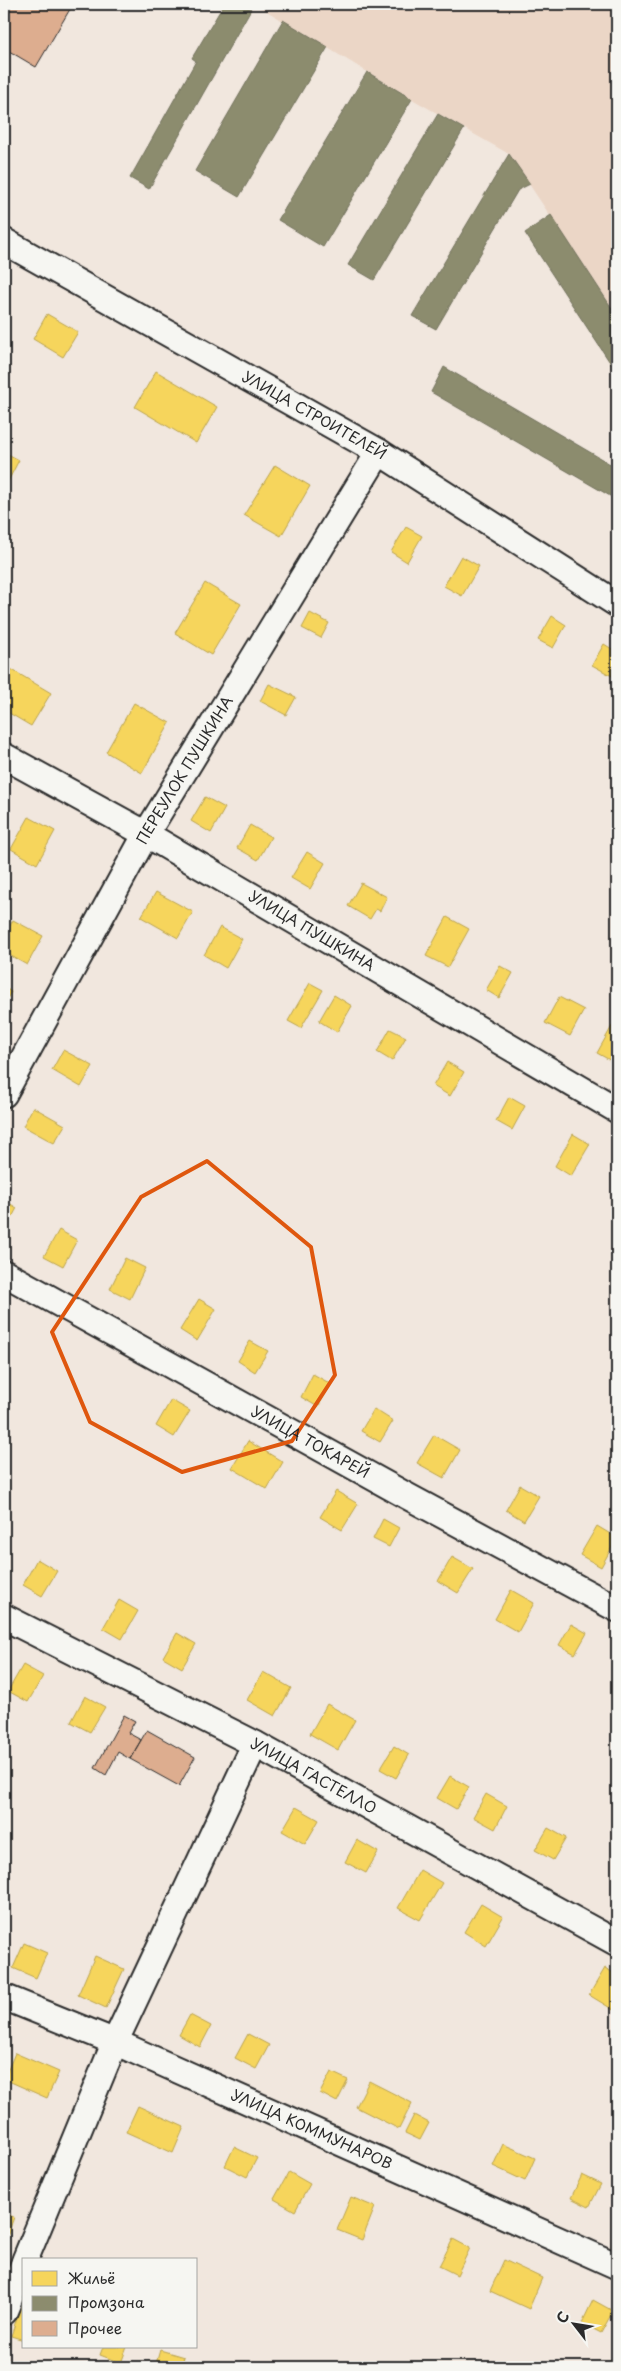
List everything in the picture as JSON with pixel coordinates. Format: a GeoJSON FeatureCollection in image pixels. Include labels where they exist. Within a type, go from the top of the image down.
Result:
{"type":"FeatureCollection","features":[{"type":"Feature","properties":{"kind":"street","name":"УЛИЦА СТРОИТЕЛЕЙ"},"geometry":{"type":"LineString","coordinates":[[4,241],[379,452],[617,604]]}},
{"type":"Feature","properties":{"kind":"street","name":"ПЕРЕУЛОК ПУШКИНА"},"geometry":{"type":"LineString","coordinates":[[4,1094],[146,834],[379,452]]}},
{"type":"Feature","properties":{"kind":"street","name":"УЛИЦА ПУШКИНА"},"geometry":{"type":"LineString","coordinates":[[4,756],[146,834],[617,1110]]}},
{"type":"Feature","properties":{"kind":"street","name":"УЛИЦА ТОКАРЕЙ"},"geometry":{"type":"LineString","coordinates":[[4,1273],[617,1609]]}},
{"type":"Feature","properties":{"kind":"street","name":"УЛИЦА ГАСТЕЛЛО"},"geometry":{"type":"LineString","coordinates":[[4,1617],[255,1744],[617,1943]]}},
{"type":"Feature","properties":{"kind":"street"},"geometry":{"type":"LineString","coordinates":[[26,2258],[115,2042],[255,1744]]}},
{"type":"Feature","properties":{"kind":"street","name":"УЛИЦА КОММУНАРОВ"},"geometry":{"type":"LineString","coordinates":[[4,1997],[115,2042],[617,2266]]}},
{"type":"Feature","properties":{"kind":"street"},"geometry":{"type":"LineString","coordinates":[[4,2312],[22,2269]]}},
{"type":"Feature","properties":{"kind":"highlighted area"},"geometry":{"type":"Polygon","coordinates":[[[207,1161],[311,1247],[335,1375],[292,1441],[182,1472],[90,1422],[52,1332],[141,1197],[207,1161]]]}},
{"type":"Feature","properties":{"kind":"shaded area"},"geometry":{"type":"Polygon","coordinates":[[[255,4],[617,4],[617,316],[509,154],[412,99],[255,4]]]}},
{"type":"Feature","properties":{"kind":"building: Жильё"},"geometry":{"type":"Polygon","coordinates":[[[47,314],[78,332],[63,357],[33,339],[47,314]]]}},
{"type":"Feature","properties":{"kind":"building: Жильё"},"geometry":{"type":"Polygon","coordinates":[[[156,371],[217,407],[196,443],[135,407],[156,371]]]}},
{"type":"Feature","properties":{"kind":"building: Жильё"},"geometry":{"type":"Polygon","coordinates":[[[4,452],[19,460],[4,489],[4,452]]]}},
{"type":"Feature","properties":{"kind":"building: Жильё"},"geometry":{"type":"Polygon","coordinates":[[[275,465],[310,486],[281,536],[244,515],[275,465]]]}},
{"type":"Feature","properties":{"kind":"building: Жильё"},"geometry":{"type":"Polygon","coordinates":[[[406,527],[422,536],[407,562],[391,552],[406,527]]]}},
{"type":"Feature","properties":{"kind":"building: Жильё"},"geometry":{"type":"Polygon","coordinates":[[[461,556],[479,566],[462,596],[444,586],[461,556]]]}},
{"type":"Feature","properties":{"kind":"building: Жильё"},"geometry":{"type":"Polygon","coordinates":[[[205,583],[241,604],[211,655],[175,633],[205,583]]]}},
{"type":"Feature","properties":{"kind":"building: Жильё"},"geometry":{"type":"Polygon","coordinates":[[[310,613],[329,623],[321,638],[302,628],[310,613]]]}},
{"type":"Feature","properties":{"kind":"building: Жильё"},"geometry":{"type":"Polygon","coordinates":[[[552,616],[566,625],[553,648],[538,640],[552,616]]]}},
{"type":"Feature","properties":{"kind":"building: Жильё"},"geometry":{"type":"Polygon","coordinates":[[[604,644],[617,652],[617,666],[612,676],[592,665],[604,644]]]}},
{"type":"Feature","properties":{"kind":"building: Жильё"},"geometry":{"type":"Polygon","coordinates":[[[4,665],[51,693],[31,726],[4,710],[4,665]]]}},
{"type":"Feature","properties":{"kind":"building: Жильё"},"geometry":{"type":"Polygon","coordinates":[[[269,684],[296,697],[286,715],[260,701],[269,684]]]}},
{"type":"Feature","properties":{"kind":"building: Жильё"},"geometry":{"type":"Polygon","coordinates":[[[134,703],[170,723],[142,773],[106,752],[134,703]]]}},
{"type":"Feature","properties":{"kind":"building: Жильё"},"geometry":{"type":"Polygon","coordinates":[[[205,797],[225,808],[211,833],[191,821],[205,797]]]}},
{"type":"Feature","properties":{"kind":"building: Жильё"},"geometry":{"type":"Polygon","coordinates":[[[29,817],[55,831],[37,864],[11,849],[29,817]]]}},
{"type":"Feature","properties":{"kind":"building: Жильё"},"geometry":{"type":"Polygon","coordinates":[[[250,825],[271,837],[258,860],[237,848],[250,825]]]}},
{"type":"Feature","properties":{"kind":"building: Жильё"},"geometry":{"type":"Polygon","coordinates":[[[307,852],[325,863],[310,889],[291,878],[307,852]]]}},
{"type":"Feature","properties":{"kind":"building: Жильё"},"geometry":{"type":"Polygon","coordinates":[[[361,883],[387,897],[380,911],[376,909],[370,919],[348,906],[361,883]]]}},
{"type":"Feature","properties":{"kind":"building: Жильё"},"geometry":{"type":"Polygon","coordinates":[[[156,892],[193,912],[178,938],[141,917],[156,892]]]}},
{"type":"Feature","properties":{"kind":"building: Жильё"},"geometry":{"type":"Polygon","coordinates":[[[447,917],[469,929],[448,967],[426,956],[447,917]]]}},
{"type":"Feature","properties":{"kind":"building: Жильё"},"geometry":{"type":"Polygon","coordinates":[[[13,920],[43,936],[27,965],[4,952],[4,937],[13,920]]]}},
{"type":"Feature","properties":{"kind":"building: Жильё"},"geometry":{"type":"Polygon","coordinates":[[[220,927],[242,939],[226,968],[204,955],[220,927]]]}},
{"type":"Feature","properties":{"kind":"building: Жильё"},"geometry":{"type":"Polygon","coordinates":[[[500,966],[513,973],[499,998],[486,990],[500,966]]]}},
{"type":"Feature","properties":{"kind":"building: Жильё"},"geometry":{"type":"Polygon","coordinates":[[[310,983],[323,990],[301,1028],[288,1021],[310,983]]]}},
{"type":"Feature","properties":{"kind":"building: Жильё"},"geometry":{"type":"Polygon","coordinates":[[[4,987],[11,992],[4,1004],[4,987]]]}},
{"type":"Feature","properties":{"kind":"building: Жильё"},"geometry":{"type":"Polygon","coordinates":[[[334,995],[352,1006],[337,1032],[319,1021],[334,995]]]}},
{"type":"Feature","properties":{"kind":"building: Жильё"},"geometry":{"type":"Polygon","coordinates":[[[559,997],[584,1010],[570,1036],[545,1023],[559,997]]]}},
{"type":"Feature","properties":{"kind":"building: Жильё"},"geometry":{"type":"Polygon","coordinates":[[[615,1021],[617,1022],[617,1064],[597,1053],[615,1021]]]}},
{"type":"Feature","properties":{"kind":"building: Жильё"},"geometry":{"type":"Polygon","coordinates":[[[390,1029],[406,1037],[392,1061],[377,1052],[390,1029]]]}},
{"type":"Feature","properties":{"kind":"building: Жильё"},"geometry":{"type":"Polygon","coordinates":[[[63,1050],[93,1066],[81,1087],[52,1070],[63,1050]]]}},
{"type":"Feature","properties":{"kind":"building: Жильё"},"geometry":{"type":"Polygon","coordinates":[[[447,1062],[464,1072],[450,1096],[433,1086],[447,1062]]]}},
{"type":"Feature","properties":{"kind":"building: Жильё"},"geometry":{"type":"Polygon","coordinates":[[[509,1097],[525,1106],[512,1130],[496,1121],[509,1097]]]}},
{"type":"Feature","properties":{"kind":"building: Жильё"},"geometry":{"type":"Polygon","coordinates":[[[33,1107],[65,1125],[54,1143],[23,1126],[33,1107]]]}},
{"type":"Feature","properties":{"kind":"building: Жильё"},"geometry":{"type":"Polygon","coordinates":[[[573,1134],[590,1144],[571,1176],[555,1166],[573,1134]]]}},
{"type":"Feature","properties":{"kind":"building: Жильё"},"geometry":{"type":"Polygon","coordinates":[[[4,1200],[17,1208],[4,1232],[4,1200]]]}},
{"type":"Feature","properties":{"kind":"building: Жильё"},"geometry":{"type":"Polygon","coordinates":[[[59,1230],[77,1240],[63,1266],[44,1256],[59,1230]]]}},
{"type":"Feature","properties":{"kind":"building: Жильё"},"geometry":{"type":"Polygon","coordinates":[[[125,1258],[145,1268],[130,1299],[110,1289],[125,1258]]]}},
{"type":"Feature","properties":{"kind":"building: Жильё"},"geometry":{"type":"Polygon","coordinates":[[[199,1299],[216,1309],[197,1341],[180,1330],[199,1299]]]}},
{"type":"Feature","properties":{"kind":"building: Жильё"},"geometry":{"type":"Polygon","coordinates":[[[250,1341],[268,1351],[255,1372],[238,1361],[250,1341]]]}},
{"type":"Feature","properties":{"kind":"building: Жильё"},"geometry":{"type":"Polygon","coordinates":[[[313,1374],[331,1384],[318,1407],[301,1397],[313,1374]]]}},
{"type":"Feature","properties":{"kind":"building: Жильё"},"geometry":{"type":"Polygon","coordinates":[[[171,1400],[190,1411],[174,1437],[156,1426],[171,1400]]]}},
{"type":"Feature","properties":{"kind":"building: Жильё"},"geometry":{"type":"Polygon","coordinates":[[[374,1409],[393,1421],[380,1442],[361,1431],[374,1409]]]}},
{"type":"Feature","properties":{"kind":"building: Жильё"},"geometry":{"type":"Polygon","coordinates":[[[434,1435],[460,1450],[444,1478],[417,1463],[434,1435]]]}},
{"type":"Feature","properties":{"kind":"building: Жильё"},"geometry":{"type":"Polygon","coordinates":[[[248,1441],[283,1462],[267,1489],[232,1468],[248,1441]]]}},
{"type":"Feature","properties":{"kind":"building: Жильё"},"geometry":{"type":"Polygon","coordinates":[[[520,1485],[539,1496],[524,1521],[506,1510],[520,1485]]]}},
{"type":"Feature","properties":{"kind":"building: Жильё"},"geometry":{"type":"Polygon","coordinates":[[[336,1491],[358,1504],[342,1530],[320,1517],[336,1491]]]}},
{"type":"Feature","properties":{"kind":"building: Жильё"},"geometry":{"type":"Polygon","coordinates":[[[383,1519],[399,1528],[389,1547],[373,1539],[383,1519]]]}},
{"type":"Feature","properties":{"kind":"building: Жильё"},"geometry":{"type":"Polygon","coordinates":[[[597,1526],[617,1538],[601,1567],[580,1555],[597,1526]]]}},
{"type":"Feature","properties":{"kind":"building: Жильё"},"geometry":{"type":"Polygon","coordinates":[[[452,1557],[473,1569],[458,1593],[438,1581],[452,1557]]]}},
{"type":"Feature","properties":{"kind":"building: Жильё"},"geometry":{"type":"Polygon","coordinates":[[[37,1559],[57,1571],[42,1596],[23,1585],[37,1559]]]}},
{"type":"Feature","properties":{"kind":"building: Жильё"},"geometry":{"type":"Polygon","coordinates":[[[511,1590],[534,1603],[518,1632],[495,1619],[511,1590]]]}},
{"type":"Feature","properties":{"kind":"building: Жильё"},"geometry":{"type":"Polygon","coordinates":[[[119,1600],[138,1611],[122,1639],[103,1628],[119,1600]]]}},
{"type":"Feature","properties":{"kind":"building: Жильё"},"geometry":{"type":"Polygon","coordinates":[[[571,1624],[587,1633],[575,1654],[559,1645],[571,1624]]]}},
{"type":"Feature","properties":{"kind":"building: Жильё"},"geometry":{"type":"Polygon","coordinates":[[[177,1633],[196,1644],[182,1668],[163,1657],[177,1633]]]}},
{"type":"Feature","properties":{"kind":"building: Жильё"},"geometry":{"type":"Polygon","coordinates":[[[23,1665],[43,1676],[28,1702],[8,1691],[23,1665]]]}},
{"type":"Feature","properties":{"kind":"building: Жильё"},"geometry":{"type":"Polygon","coordinates":[[[263,1672],[291,1688],[275,1716],[247,1700],[263,1672]]]}},
{"type":"Feature","properties":{"kind":"building: Жильё"},"geometry":{"type":"Polygon","coordinates":[[[85,1696],[105,1707],[90,1732],[71,1722],[85,1696]]]}},
{"type":"Feature","properties":{"kind":"building: Жильё"},"geometry":{"type":"Polygon","coordinates":[[[327,1704],[355,1720],[338,1750],[310,1734],[327,1704]]]}},
{"type":"Feature","properties":{"kind":"building: Жильё"},"geometry":{"type":"Polygon","coordinates":[[[394,1746],[409,1755],[396,1778],[380,1769],[394,1746]]]}},
{"type":"Feature","properties":{"kind":"building: Жильё"},"geometry":{"type":"Polygon","coordinates":[[[450,1776],[469,1787],[456,1809],[437,1798],[450,1776]]]}},
{"type":"Feature","properties":{"kind":"building: Жильё"},"geometry":{"type":"Polygon","coordinates":[[[486,1794],[507,1806],[495,1829],[473,1817],[486,1794]]]}},
{"type":"Feature","properties":{"kind":"building: Жильё"},"geometry":{"type":"Polygon","coordinates":[[[296,1807],[319,1820],[305,1844],[282,1831],[296,1807]]]}},
{"type":"Feature","properties":{"kind":"building: Жильё"},"geometry":{"type":"Polygon","coordinates":[[[548,1828],[566,1838],[553,1860],[535,1850],[548,1828]]]}},
{"type":"Feature","properties":{"kind":"building: Жильё"},"geometry":{"type":"Polygon","coordinates":[[[357,1840],[378,1852],[366,1873],[345,1862],[357,1840]]]}},
{"type":"Feature","properties":{"kind":"building: Жильё"},"geometry":{"type":"Polygon","coordinates":[[[420,1870],[442,1883],[420,1920],[398,1908],[420,1870]]]}},
{"type":"Feature","properties":{"kind":"building: Жильё"},"geometry":{"type":"Polygon","coordinates":[[[481,1904],[503,1917],[486,1946],[464,1932],[481,1904]]]}},
{"type":"Feature","properties":{"kind":"building: Жильё"},"geometry":{"type":"Polygon","coordinates":[[[24,1943],[47,1953],[36,1978],[13,1968],[24,1943]]]}},
{"type":"Feature","properties":{"kind":"building: Жильё"},"geometry":{"type":"Polygon","coordinates":[[[95,1956],[124,1969],[106,2008],[78,1995],[95,1956]]]}},
{"type":"Feature","properties":{"kind":"building: Жильё"},"geometry":{"type":"Polygon","coordinates":[[[605,1968],[617,1975],[617,2012],[589,1995],[605,1968]]]}},
{"type":"Feature","properties":{"kind":"building: Жильё"},"geometry":{"type":"Polygon","coordinates":[[[190,2015],[211,2026],[200,2047],[179,2035],[190,2015]]]}},
{"type":"Feature","properties":{"kind":"building: Жильё"},"geometry":{"type":"Polygon","coordinates":[[[248,2034],[269,2045],[256,2069],[235,2058],[248,2034]]]}},
{"type":"Feature","properties":{"kind":"building: Жильё"},"geometry":{"type":"Polygon","coordinates":[[[15,2053],[59,2072],[47,2098],[4,2079],[15,2053]]]}},
{"type":"Feature","properties":{"kind":"building: Жильё"},"geometry":{"type":"Polygon","coordinates":[[[331,2072],[348,2080],[337,2102],[320,2093],[331,2072]]]}},
{"type":"Feature","properties":{"kind":"building: Жильё"},"geometry":{"type":"Polygon","coordinates":[[[369,2081],[412,2103],[399,2129],[356,2107],[369,2081]]]}},
{"type":"Feature","properties":{"kind":"building: Жильё"},"geometry":{"type":"Polygon","coordinates":[[[138,2106],[184,2127],[173,2153],[126,2132],[138,2106]]]}},
{"type":"Feature","properties":{"kind":"building: Жильё"},"geometry":{"type":"Polygon","coordinates":[[[414,2115],[429,2123],[420,2140],[405,2133],[414,2115]]]}},
{"type":"Feature","properties":{"kind":"building: Жильё"},"geometry":{"type":"Polygon","coordinates":[[[503,2144],[535,2158],[525,2181],[493,2166],[503,2144]]]}},
{"type":"Feature","properties":{"kind":"building: Жильё"},"geometry":{"type":"Polygon","coordinates":[[[234,2147],[257,2158],[247,2177],[225,2166],[234,2147]]]}},
{"type":"Feature","properties":{"kind":"building: Жильё"},"geometry":{"type":"Polygon","coordinates":[[[289,2172],[310,2184],[295,2211],[274,2199],[289,2172]]]}},
{"type":"Feature","properties":{"kind":"building: Жильё"},"geometry":{"type":"Polygon","coordinates":[[[582,2175],[601,2184],[589,2207],[571,2198],[582,2175]]]}},
{"type":"Feature","properties":{"kind":"building: Жильё"},"geometry":{"type":"Polygon","coordinates":[[[351,2197],[375,2207],[362,2240],[337,2230],[351,2197]]]}},
{"type":"Feature","properties":{"kind":"building: Жильё"},"geometry":{"type":"Polygon","coordinates":[[[4,2214],[14,2217],[6,2240],[4,2239],[4,2214]]]}},
{"type":"Feature","properties":{"kind":"building: Жильё"},"geometry":{"type":"Polygon","coordinates":[[[453,2239],[470,2248],[457,2275],[439,2266],[453,2239]]]}},
{"type":"Feature","properties":{"kind":"building: Жильё"},"geometry":{"type":"Polygon","coordinates":[[[504,2260],[542,2278],[529,2309],[490,2291],[504,2260]]]}},
{"type":"Feature","properties":{"kind":"building: Жильё"},"geometry":{"type":"Polygon","coordinates":[[[593,2300],[613,2311],[601,2333],[582,2323],[593,2300]]]}},
{"type":"Feature","properties":{"kind":"building: Жильё"},"geometry":{"type":"Polygon","coordinates":[[[21,2305],[22,2305],[22,2339],[11,2336],[21,2305]]]}},
{"type":"Feature","properties":{"kind":"building: Жильё"},"geometry":{"type":"Polygon","coordinates":[[[103,2348],[127,2348],[121,2363],[100,2355],[103,2348]]]}},
{"type":"Feature","properties":{"kind":"building: Жильё"},"geometry":{"type":"Polygon","coordinates":[[[160,2350],[184,2357],[181,2367],[155,2367],[160,2350]]]}},
{"type":"Feature","properties":{"kind":"building: Промзона"},"geometry":{"type":"Polygon","coordinates":[[[224,4],[242,4],[251,9],[149,189],[130,178],[196,61],[192,58],[224,4]]]}},
{"type":"Feature","properties":{"kind":"building: Промзона"},"geometry":{"type":"Polygon","coordinates":[[[283,20],[328,47],[239,197],[195,171],[283,20]]]}},
{"type":"Feature","properties":{"kind":"building: Промзона"},"geometry":{"type":"Polygon","coordinates":[[[367,72],[412,99],[323,247],[278,220],[367,72]]]}},
{"type":"Feature","properties":{"kind":"building: Промзона"},"geometry":{"type":"Polygon","coordinates":[[[438,114],[464,129],[374,280],[348,265],[438,114]]]}},
{"type":"Feature","properties":{"kind":"building: Промзона"},"geometry":{"type":"Polygon","coordinates":[[[509,154],[530,184],[518,190],[436,329],[412,316],[509,154]]]}},
{"type":"Feature","properties":{"kind":"building: Промзона"},"geometry":{"type":"Polygon","coordinates":[[[551,215],[617,316],[617,373],[525,233],[551,215]]]}},
{"type":"Feature","properties":{"kind":"building: Промзона"},"geometry":{"type":"Polygon","coordinates":[[[444,367],[617,468],[617,500],[431,392],[444,367]]]}},
{"type":"Feature","properties":{"kind":"building: Прочее"},"geometry":{"type":"Polygon","coordinates":[[[4,4],[73,4],[36,67],[4,48],[4,4]]]}},
{"type":"Feature","properties":{"kind":"building: Прочее"},"geometry":{"type":"Polygon","coordinates":[[[124,1715],[135,1721],[128,1733],[141,1740],[130,1759],[118,1752],[106,1775],[95,1768],[124,1715]]]}},
{"type":"Feature","properties":{"kind":"building: Прочее"},"geometry":{"type":"Polygon","coordinates":[[[147,1730],[195,1757],[179,1786],[130,1759],[147,1730]]]}}]}
